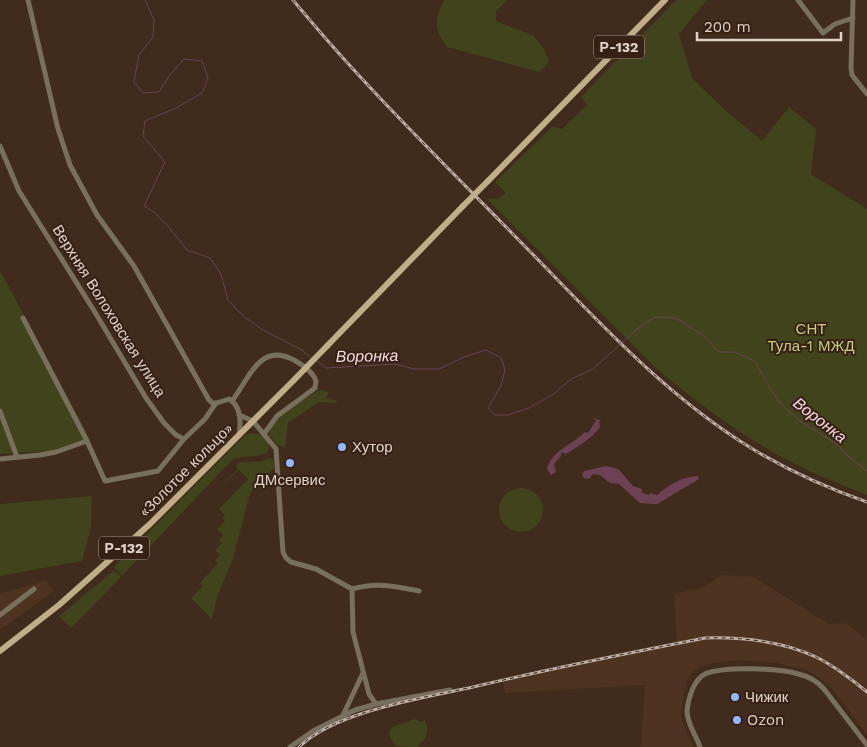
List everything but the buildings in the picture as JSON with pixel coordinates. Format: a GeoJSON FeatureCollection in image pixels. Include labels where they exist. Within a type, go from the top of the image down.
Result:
{"type":"FeatureCollection","features":[{"type":"Feature","properties":{"kind":"main road","name":"«Золотое кольцо»"},"geometry":{"type":"LineString","coordinates":[[0,651],[59,605],[150,524],[294,380],[665,0]]}},
{"type":"Feature","properties":{"kind":"street"},"geometry":{"type":"LineString","coordinates":[[28,0],[58,128],[70,165],[97,215],[134,266],[209,400],[212,403],[216,403]]}},
{"type":"Feature","properties":{"kind":"street"},"geometry":{"type":"LineString","coordinates":[[798,0],[823,33],[835,24],[853,18]]}},
{"type":"Feature","properties":{"kind":"street"},"geometry":{"type":"LineString","coordinates":[[853,0],[850,68],[852,75],[867,94]]}},
{"type":"Feature","properties":{"kind":"street","name":"Верхняя Волоховская улица"},"geometry":{"type":"LineString","coordinates":[[0,146],[19,191],[146,398],[164,423],[176,435],[184,439]]}},
{"type":"Feature","properties":{"kind":"street"},"geometry":{"type":"LineString","coordinates":[[23,318],[87,441],[105,481],[158,471],[216,403],[225,399],[232,401],[239,415],[239,435]]}},
{"type":"Feature","properties":{"kind":"street"},"geometry":{"type":"LineString","coordinates":[[232,401],[256,366],[269,355],[279,354],[288,357],[312,373],[316,381],[315,388],[277,416],[264,434]]}},
{"type":"Feature","properties":{"kind":"street"},"geometry":{"type":"LineString","coordinates":[[0,411],[17,457]]}},
{"type":"Feature","properties":{"kind":"street"},"geometry":{"type":"LineString","coordinates":[[239,415],[253,421],[276,449],[283,552],[291,562],[316,570],[352,589],[369,584],[419,591]]}},
{"type":"Feature","properties":{"kind":"street"},"geometry":{"type":"LineString","coordinates":[[0,459],[24,458],[56,452],[87,441]]}},
{"type":"Feature","properties":{"kind":"street"},"geometry":{"type":"LineString","coordinates":[[0,615],[34,589]]}},
{"type":"Feature","properties":{"kind":"street"},"geometry":{"type":"LineString","coordinates":[[352,589],[353,632],[369,694],[376,704]]}},
{"type":"Feature","properties":{"kind":"street"},"geometry":{"type":"LineString","coordinates":[[700,747],[688,719],[687,709],[691,692],[705,674],[718,670],[733,669],[794,673],[816,682],[824,689],[867,745]]}},
{"type":"Feature","properties":{"kind":"street"},"geometry":{"type":"LineString","coordinates":[[343,715],[363,672]]}},
{"type":"Feature","properties":{"kind":"street"},"geometry":{"type":"LineString","coordinates":[[290,747],[312,731],[343,715],[376,704],[450,690]]}},
{"type":"Feature","properties":{"kind":"shaded area"},"geometry":{"type":"Polygon","coordinates":[[[593,417],[601,420],[599,422],[600,427],[589,439],[576,448],[566,454],[561,452],[561,456],[554,464],[556,472],[551,475],[547,469],[553,457],[585,432],[588,433],[596,421],[593,417]]]}},
{"type":"Feature","properties":{"kind":"shaded area"},"geometry":{"type":"Polygon","coordinates":[[[606,466],[618,469],[633,486],[642,489],[642,493],[649,495],[650,493],[657,495],[671,484],[686,478],[698,476],[699,479],[657,504],[640,503],[619,484],[610,483],[600,475],[593,474],[589,479],[584,478],[582,475],[584,471],[606,466]]]}},
{"type":"Feature","properties":{"kind":"shaded area"},"geometry":{"type":"Polygon","coordinates":[[[721,575],[754,577],[828,624],[846,623],[867,640],[867,735],[832,688],[819,677],[804,669],[777,663],[740,660],[713,663],[700,667],[690,675],[685,687],[681,712],[682,721],[693,747],[641,747],[645,685],[505,693],[503,682],[677,644],[674,594],[705,587],[721,575]]]}},
{"type":"Feature","properties":{"kind":"shaded area"},"geometry":{"type":"Polygon","coordinates":[[[46,580],[54,591],[0,630],[0,594],[46,580]]]}},
{"type":"Feature","properties":{"kind":"green space"},"geometry":{"type":"Polygon","coordinates":[[[444,0],[508,0],[496,11],[496,21],[534,36],[544,49],[549,61],[539,72],[447,47],[440,35],[437,24],[438,13],[444,0]]]}},
{"type":"Feature","properties":{"kind":"green space","name":"СНТ Тула-1 МЖД"},"geometry":{"type":"Polygon","coordinates":[[[676,0],[707,0],[679,34],[692,78],[725,110],[762,141],[789,107],[816,129],[811,174],[867,209],[867,495],[811,472],[775,453],[722,420],[689,395],[657,369],[486,198],[497,199],[506,193],[495,182],[553,126],[562,129],[587,105],[581,97],[676,0]]]}},
{"type":"Feature","properties":{"kind":"green space"},"geometry":{"type":"Polygon","coordinates":[[[0,270],[90,439],[50,451],[0,454],[0,270]]]}},
{"type":"Feature","properties":{"kind":"green space"},"geometry":{"type":"Polygon","coordinates":[[[317,391],[329,392],[326,398],[337,400],[336,403],[319,402],[288,423],[285,448],[276,444],[269,434],[276,421],[297,404],[317,391]]]}},
{"type":"Feature","properties":{"kind":"green space"},"geometry":{"type":"Polygon","coordinates":[[[251,433],[259,434],[265,438],[269,444],[268,452],[259,456],[235,459],[230,462],[122,576],[114,567],[239,441],[251,433]]]}},
{"type":"Feature","properties":{"kind":"green space"},"geometry":{"type":"Polygon","coordinates":[[[270,458],[274,460],[274,468],[255,486],[249,497],[233,559],[218,594],[212,619],[191,598],[203,586],[200,583],[218,563],[215,560],[220,555],[215,550],[222,543],[219,540],[223,535],[217,529],[225,521],[222,518],[225,515],[219,509],[248,479],[239,470],[218,489],[238,469],[236,467],[240,462],[259,462],[270,458]]]}},
{"type":"Feature","properties":{"kind":"green space"},"geometry":{"type":"Polygon","coordinates":[[[517,488],[525,488],[537,494],[543,510],[537,526],[525,532],[517,532],[505,526],[499,514],[499,506],[505,494],[517,488]]]}},
{"type":"Feature","properties":{"kind":"green space"},"geometry":{"type":"Polygon","coordinates":[[[92,496],[91,528],[82,561],[0,576],[0,504],[92,496]]]}},
{"type":"Feature","properties":{"kind":"green space"},"geometry":{"type":"Polygon","coordinates":[[[115,571],[121,577],[71,628],[59,616],[115,571]]]}},
{"type":"Feature","properties":{"kind":"green space"},"geometry":{"type":"Polygon","coordinates":[[[414,719],[422,722],[425,720],[427,732],[423,741],[417,747],[396,746],[390,737],[389,731],[392,727],[414,719]]]}},
{"type":"Feature","properties":{"kind":"waterway","name":"Воронка"},"geometry":{"type":"LineString","coordinates":[[145,0],[154,20],[153,37],[139,55],[134,82],[143,93],[159,92],[169,76],[184,59],[202,61],[208,78],[202,93],[176,108],[145,121],[143,136],[165,162],[144,206],[154,212],[167,225],[187,250],[210,258],[221,274],[228,300],[243,316],[263,330],[302,350],[311,358]]}},
{"type":"Feature","properties":{"kind":"waterway","name":"Воронка"},"geometry":{"type":"LineString","coordinates":[[317,361],[326,368],[396,364],[414,369],[439,369],[464,357],[486,350],[501,358],[505,370],[501,386],[488,408],[495,415],[508,415],[529,408],[552,395],[571,379],[593,369],[638,328],[655,317],[676,318],[705,337],[719,352],[734,352],[755,361],[771,390],[783,406],[800,421],[837,444],[849,457],[867,471]]}},
{"type":"Feature","properties":{"kind":"railway"},"geometry":{"type":"LineString","coordinates":[[293,0],[395,114],[620,343],[683,400],[751,448],[779,464],[837,491],[867,502]]}},
{"type":"Feature","properties":{"kind":"railway"},"geometry":{"type":"LineString","coordinates":[[299,747],[335,724],[357,715],[406,701],[705,638],[733,638],[789,647],[816,657],[867,692]]}},
{"type":"Feature","properties":{"kind":"place","name":"Хутор"},"geometry":{"type":"Point","coordinates":[342,447]}},
{"type":"Feature","properties":{"kind":"place","name":"ДМсервис"},"geometry":{"type":"Point","coordinates":[290,463]}},
{"type":"Feature","properties":{"kind":"place","name":"Чижик"},"geometry":{"type":"Point","coordinates":[735,697]}},
{"type":"Feature","properties":{"kind":"place","name":"Ozon"},"geometry":{"type":"Point","coordinates":[737,720]}}]}
